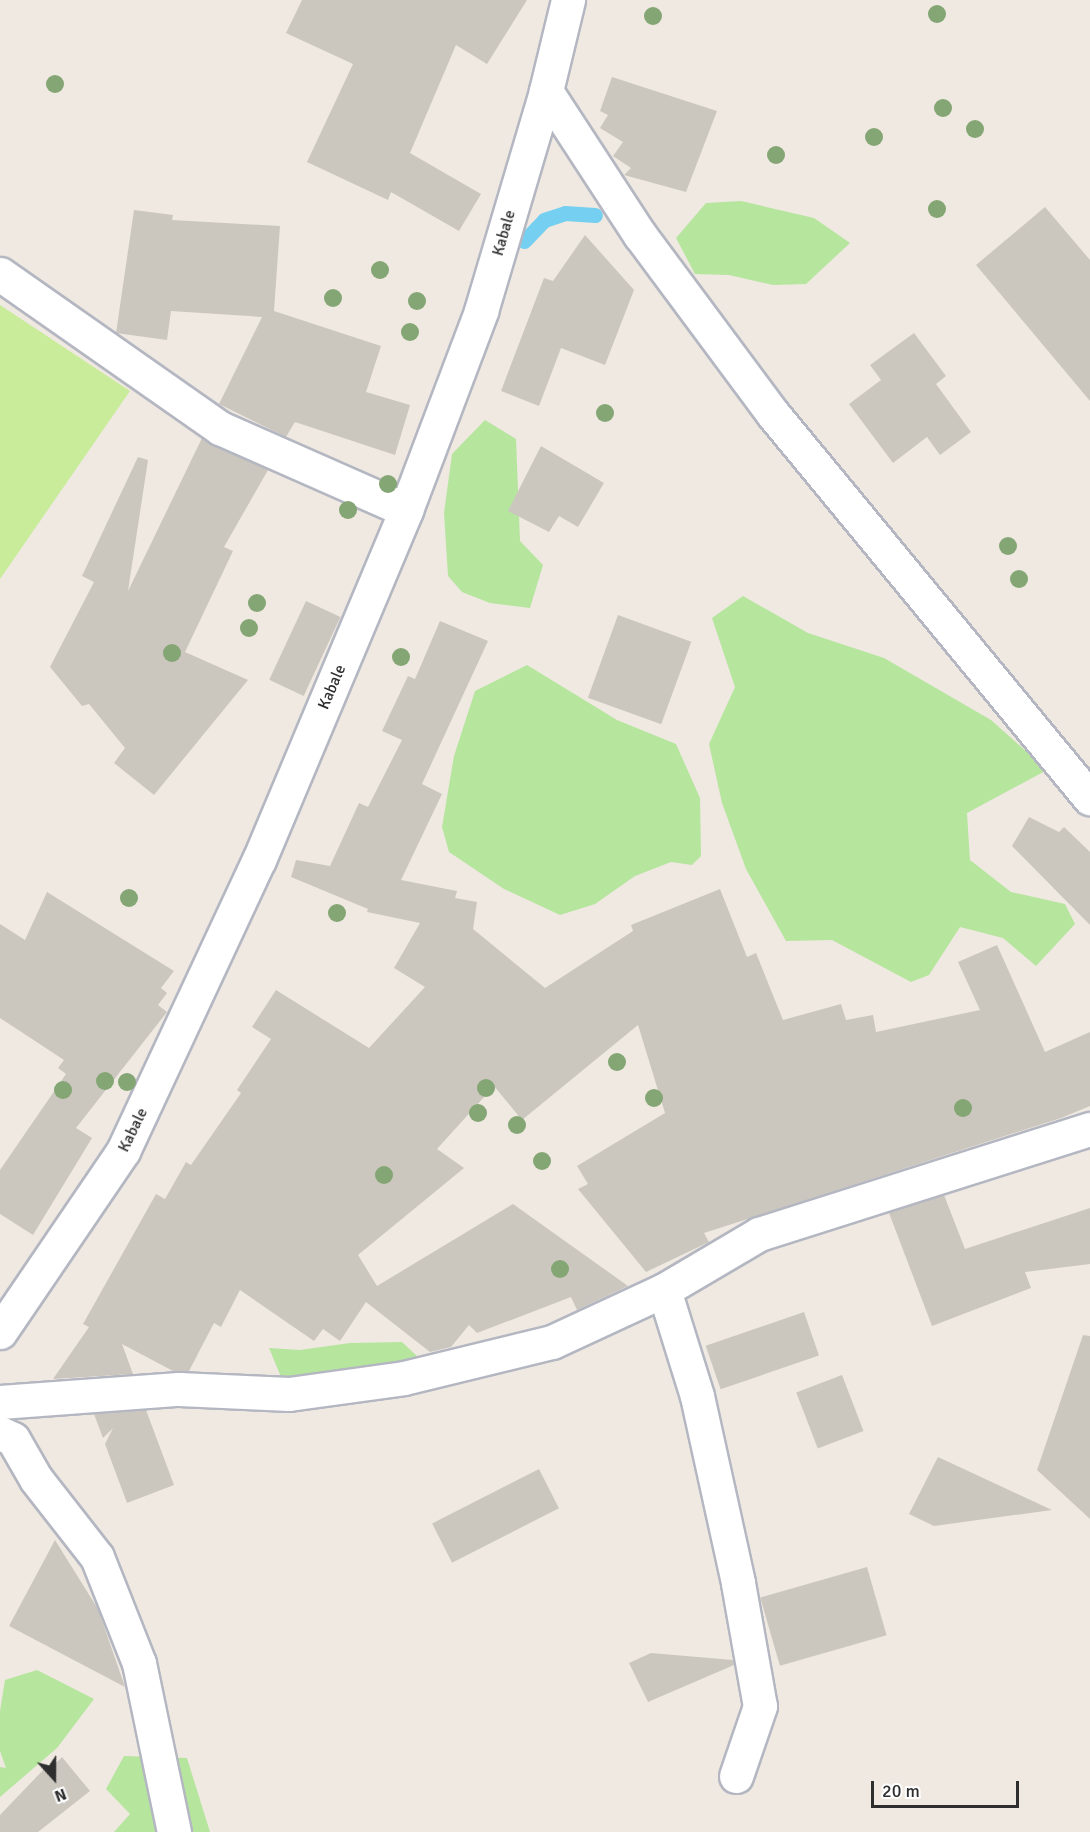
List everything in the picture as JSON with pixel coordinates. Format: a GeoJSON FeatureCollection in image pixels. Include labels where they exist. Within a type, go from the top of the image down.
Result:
{"type":"FeatureCollection","features":[{"type":"Feature","properties":{"kind":"street","name":"Kabale"},"geometry":{"type":"LineString","coordinates":[[0,1332],[123,1151],[260,860],[406,510],[481,311],[546,91],[568,0]]}},
{"type":"Feature","properties":{"kind":"street"},"geometry":{"type":"LineString","coordinates":[[546,91],[640,235],[773,414],[1090,798]]}},
{"type":"Feature","properties":{"kind":"street"},"geometry":{"type":"LineString","coordinates":[[0,274],[220,428],[406,510]]}},
{"type":"Feature","properties":{"kind":"street"},"geometry":{"type":"LineString","coordinates":[[0,1402],[180,1389],[289,1394],[404,1378],[552,1342],[664,1290],[759,1234],[1090,1129]]}},
{"type":"Feature","properties":{"kind":"street"},"geometry":{"type":"LineString","coordinates":[[664,1290],[697,1396],[738,1583],[760,1706],[736,1776]]}},
{"type":"Feature","properties":{"kind":"street"},"geometry":{"type":"LineString","coordinates":[[0,1433],[13,1439],[36,1479],[97,1557],[139,1663],[174,1832]]}},
{"type":"Feature","properties":{"kind":"green space"},"geometry":{"type":"Polygon","coordinates":[[[741,201],[814,218],[850,243],[806,284],[773,285],[729,275],[695,274],[676,238],[706,203],[741,201]]]}},
{"type":"Feature","properties":{"kind":"green space"},"geometry":{"type":"Polygon","coordinates":[[[0,305],[130,391],[0,579],[0,305]]]}},
{"type":"Feature","properties":{"kind":"green space"},"geometry":{"type":"Polygon","coordinates":[[[485,420],[516,439],[520,541],[543,565],[530,608],[490,603],[462,592],[448,576],[444,513],[452,454],[485,420]]]}},
{"type":"Feature","properties":{"kind":"green space"},"geometry":{"type":"Polygon","coordinates":[[[743,596],[808,633],[884,658],[991,720],[1047,770],[967,813],[970,860],[1011,892],[1065,904],[1075,924],[1036,966],[1003,938],[960,927],[929,975],[911,982],[832,940],[786,941],[746,869],[722,803],[709,744],[735,687],[712,618],[743,596]]]}},
{"type":"Feature","properties":{"kind":"green space"},"geometry":{"type":"Polygon","coordinates":[[[527,665],[617,720],[676,744],[700,798],[701,856],[692,865],[671,862],[635,876],[595,904],[560,915],[504,889],[449,852],[442,827],[454,756],[475,691],[527,665]]]}},
{"type":"Feature","properties":{"kind":"green space"},"geometry":{"type":"Polygon","coordinates":[[[402,1342],[418,1357],[412,1368],[342,1382],[281,1377],[269,1348],[300,1350],[350,1343],[402,1342]]]}},
{"type":"Feature","properties":{"kind":"green space"},"geometry":{"type":"Polygon","coordinates":[[[37,1670],[94,1699],[57,1748],[0,1797],[0,1767],[6,1768],[0,1751],[0,1711],[5,1680],[37,1670]]]}},
{"type":"Feature","properties":{"kind":"green space"},"geometry":{"type":"Polygon","coordinates":[[[124,1756],[187,1758],[210,1832],[114,1832],[130,1814],[106,1789],[124,1756]]]}},
{"type":"Feature","properties":{"kind":"building"},"geometry":{"type":"Polygon","coordinates":[[[302,0],[527,0],[487,64],[456,45],[410,153],[481,194],[459,231],[391,192],[388,200],[307,162],[353,64],[286,33],[302,0]]]}},
{"type":"Feature","properties":{"kind":"building"},"geometry":{"type":"Polygon","coordinates":[[[612,77],[717,111],[686,192],[624,175],[631,168],[613,156],[623,142],[600,128],[608,115],[600,111],[612,77]]]}},
{"type":"Feature","properties":{"kind":"building"},"geometry":{"type":"Polygon","coordinates":[[[1045,207],[1090,260],[1090,401],[976,265],[1045,207]]]}},
{"type":"Feature","properties":{"kind":"building"},"geometry":{"type":"Polygon","coordinates":[[[134,210],[173,215],[172,220],[280,226],[274,311],[381,346],[366,392],[410,405],[395,455],[295,422],[286,437],[219,404],[262,317],[171,311],[167,340],[116,333],[134,210]]]}},
{"type":"Feature","properties":{"kind":"building"},"geometry":{"type":"Polygon","coordinates":[[[585,235],[634,290],[605,365],[561,348],[539,406],[501,391],[544,278],[553,281],[585,235]]]}},
{"type":"Feature","properties":{"kind":"building"},"geometry":{"type":"Polygon","coordinates":[[[914,333],[946,376],[936,384],[971,432],[940,455],[927,437],[893,463],[849,404],[881,380],[870,365],[914,333]]]}},
{"type":"Feature","properties":{"kind":"building"},"geometry":{"type":"Polygon","coordinates":[[[202,438],[268,470],[224,547],[233,551],[185,652],[248,680],[154,795],[114,763],[125,748],[89,704],[82,706],[50,667],[94,582],[82,576],[138,457],[148,460],[128,591],[202,438]]]}},
{"type":"Feature","properties":{"kind":"building"},"geometry":{"type":"Polygon","coordinates":[[[541,446],[604,483],[578,527],[559,516],[549,532],[508,511],[541,446]]]}},
{"type":"Feature","properties":{"kind":"building"},"geometry":{"type":"Polygon","coordinates":[[[306,601],[340,617],[304,696],[269,680],[306,601]]]}},
{"type":"Feature","properties":{"kind":"building"},"geometry":{"type":"Polygon","coordinates":[[[618,615],[691,642],[661,724],[588,698],[618,615]]]}},
{"type":"Feature","properties":{"kind":"building"},"geometry":{"type":"Polygon","coordinates":[[[440,621],[488,641],[422,784],[442,794],[401,880],[457,891],[455,898],[477,902],[473,929],[545,988],[633,931],[631,925],[720,889],[747,957],[756,953],[783,1020],[841,1004],[846,1020],[873,1015],[876,1032],[980,1010],[958,962],[997,945],[1045,1052],[1090,1032],[1090,1106],[1061,1118],[704,1233],[709,1242],[646,1272],[578,1189],[588,1184],[577,1166],[665,1113],[638,1025],[522,1120],[494,1086],[437,1149],[464,1168],[358,1255],[377,1286],[513,1204],[628,1286],[577,1310],[571,1297],[477,1333],[469,1325],[451,1347],[430,1352],[366,1302],[340,1341],[323,1329],[314,1341],[240,1290],[221,1327],[214,1323],[189,1371],[173,1371],[122,1344],[133,1374],[53,1379],[89,1327],[83,1324],[156,1194],[165,1199],[186,1162],[191,1165],[241,1093],[237,1090],[271,1039],[252,1027],[276,990],[369,1048],[425,987],[394,968],[420,923],[367,912],[368,909],[291,877],[296,860],[330,866],[359,803],[368,807],[402,740],[382,731],[408,676],[415,679],[440,621]]]}},
{"type":"Feature","properties":{"kind":"building"},"geometry":{"type":"Polygon","coordinates":[[[1029,817],[1059,832],[1064,827],[1090,852],[1090,925],[1012,846],[1029,817]]]}},
{"type":"Feature","properties":{"kind":"building"},"geometry":{"type":"Polygon","coordinates":[[[47,892],[174,971],[161,988],[167,993],[158,1005],[167,1012],[76,1128],[92,1138],[33,1235],[0,1214],[0,1170],[66,1074],[58,1068],[64,1060],[0,1018],[0,924],[25,940],[47,892]]]}},
{"type":"Feature","properties":{"kind":"building"},"geometry":{"type":"Polygon","coordinates":[[[944,1195],[965,1249],[1090,1208],[1090,1264],[1025,1272],[1031,1288],[932,1326],[889,1213],[944,1195]]]}},
{"type":"Feature","properties":{"kind":"building"},"geometry":{"type":"Polygon","coordinates":[[[804,1312],[819,1355],[721,1389],[706,1346],[804,1312]]]}},
{"type":"Feature","properties":{"kind":"building"},"geometry":{"type":"Polygon","coordinates":[[[1083,1335],[1090,1336],[1090,1519],[1037,1470],[1083,1335]]]}},
{"type":"Feature","properties":{"kind":"building"},"geometry":{"type":"Polygon","coordinates":[[[842,1375],[864,1431],[818,1449],[796,1393],[842,1375]]]}},
{"type":"Feature","properties":{"kind":"building"},"geometry":{"type":"Polygon","coordinates":[[[146,1410],[174,1485],[127,1503],[105,1444],[113,1428],[103,1438],[94,1414],[146,1410]]]}},
{"type":"Feature","properties":{"kind":"building"},"geometry":{"type":"Polygon","coordinates":[[[938,1457],[1052,1510],[934,1526],[909,1514],[938,1457]]]}},
{"type":"Feature","properties":{"kind":"building"},"geometry":{"type":"Polygon","coordinates":[[[539,1469],[559,1508],[452,1563],[432,1523],[539,1469]]]}},
{"type":"Feature","properties":{"kind":"building"},"geometry":{"type":"Polygon","coordinates":[[[55,1540],[98,1609],[125,1687],[9,1626],[55,1540]]]}},
{"type":"Feature","properties":{"kind":"building"},"geometry":{"type":"Polygon","coordinates":[[[867,1567],[887,1635],[780,1666],[760,1598],[867,1567]]]}},
{"type":"Feature","properties":{"kind":"building"},"geometry":{"type":"Polygon","coordinates":[[[651,1653],[733,1660],[734,1665],[648,1702],[629,1663],[651,1653]]]}},
{"type":"Feature","properties":{"kind":"building"},"geometry":{"type":"Polygon","coordinates":[[[62,1757],[90,1791],[38,1832],[0,1832],[0,1815],[46,1767],[49,1770],[62,1757]]]}},
{"type":"Feature","properties":{"kind":"waterway"},"geometry":{"type":"LineString","coordinates":[[524,241],[544,220],[565,213],[595,215]]}}]}
